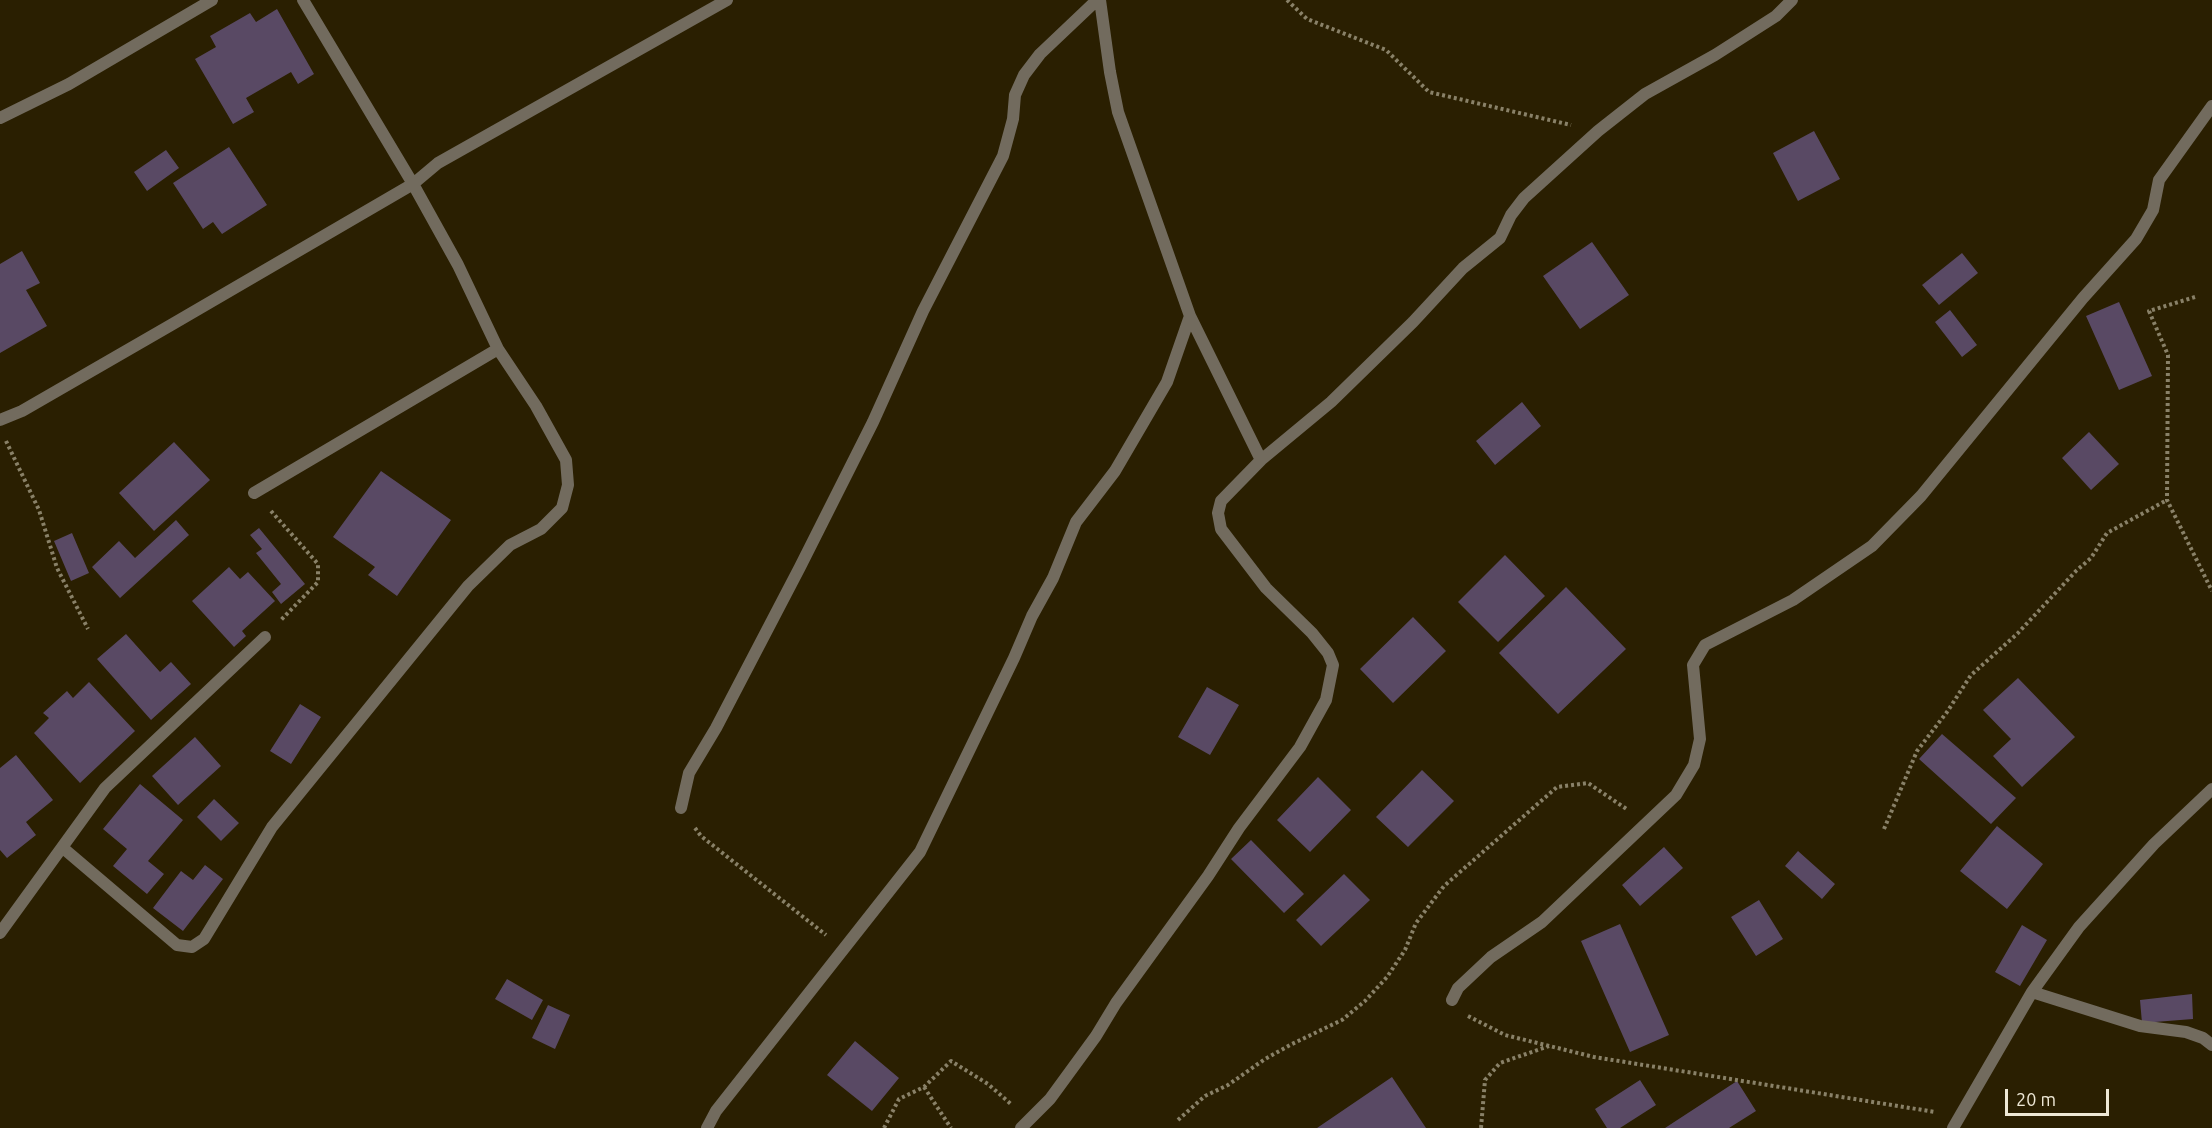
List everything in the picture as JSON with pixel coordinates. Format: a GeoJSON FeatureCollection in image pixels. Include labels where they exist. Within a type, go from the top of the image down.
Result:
{"type":"FeatureCollection","features":[{"type":"Feature","properties":{"kind":"street"},"geometry":{"type":"LineString","coordinates":[[0,118],[69,84],[212,0]]}},
{"type":"Feature","properties":{"kind":"street"},"geometry":{"type":"LineString","coordinates":[[63,848],[177,945],[192,947],[204,939],[272,827],[468,586],[510,545],[541,529],[562,508],[568,485],[566,460],[536,406],[498,349],[459,265],[413,184],[303,0]]}},
{"type":"Feature","properties":{"kind":"street"},"geometry":{"type":"LineString","coordinates":[[0,420],[22,411],[413,184],[438,163],[728,0]]}},
{"type":"Feature","properties":{"kind":"street"},"geometry":{"type":"LineString","coordinates":[[1099,0],[1118,112],[1190,316],[1261,460]]}},
{"type":"Feature","properties":{"kind":"street"},"geometry":{"type":"LineString","coordinates":[[681,808],[689,773],[716,728],[800,567],[873,422],[923,311],[1003,156],[1013,120],[1015,95],[1024,75],[1040,54],[1099,0]]}},
{"type":"Feature","properties":{"kind":"street"},"geometry":{"type":"LineString","coordinates":[[1024,1124],[1050,1099],[1090,1044],[1116,1003],[1208,876],[1239,828],[1300,747],[1326,700],[1333,665],[1328,653],[1312,633],[1266,588],[1221,529],[1218,513],[1221,501],[1261,460],[1331,402],[1413,322],[1463,268],[1500,238],[1511,215],[1524,198],[1598,132],[1645,94],[1715,55],[1776,16],[1792,0]]}},
{"type":"Feature","properties":{"kind":"street"},"geometry":{"type":"LineString","coordinates":[[1452,1000],[1458,988],[1491,957],[1542,922],[1676,795],[1694,765],[1700,739],[1693,665],[1706,645],[1793,600],[1872,546],[1921,496],[2083,298],[2136,239],[2153,210],[2159,180],[2212,106]]}},
{"type":"Feature","properties":{"kind":"street"},"geometry":{"type":"LineString","coordinates":[[707,1128],[716,1111],[920,852],[1032,616],[1053,578],[1076,522],[1115,471],[1167,382],[1190,316]]}},
{"type":"Feature","properties":{"kind":"street"},"geometry":{"type":"LineString","coordinates":[[254,493],[498,349]]}},
{"type":"Feature","properties":{"kind":"street"},"geometry":{"type":"LineString","coordinates":[[0,933],[105,788],[265,637]]}},
{"type":"Feature","properties":{"kind":"street"},"geometry":{"type":"LineString","coordinates":[[1953,1128],[2032,992],[2079,927],[2154,844],[2212,789]]}},
{"type":"Feature","properties":{"kind":"street"},"geometry":{"type":"LineString","coordinates":[[2032,992],[2140,1026],[2186,1032],[2203,1038],[2212,1045]]}},
{"type":"Feature","properties":{"kind":"path"},"geometry":{"type":"LineString","coordinates":[[1287,0],[1307,20],[1386,50],[1429,92],[1598,132]]}},
{"type":"Feature","properties":{"kind":"path"},"geometry":{"type":"LineString","coordinates":[[2195,297],[2149,311],[2168,355],[2167,500],[2212,591]]}},
{"type":"Feature","properties":{"kind":"path"},"geometry":{"type":"LineString","coordinates":[[4,437],[39,510],[57,568],[88,629]]}},
{"type":"Feature","properties":{"kind":"path"},"geometry":{"type":"LineString","coordinates":[[254,493],[318,564],[318,582],[265,637]]}},
{"type":"Feature","properties":{"kind":"path"},"geometry":{"type":"LineString","coordinates":[[1884,829],[1917,751],[1947,712],[1971,675],[2018,633],[2091,558],[2107,533],[2167,500]]}},
{"type":"Feature","properties":{"kind":"path"},"geometry":{"type":"LineString","coordinates":[[1178,1120],[1205,1096],[1228,1085],[1265,1059],[1292,1044],[1342,1020],[1365,1001],[1387,977],[1405,950],[1416,923],[1444,886],[1557,787],[1588,783],[1648,823]]}},
{"type":"Feature","properties":{"kind":"path"},"geometry":{"type":"LineString","coordinates":[[681,808],[701,836],[843,948]]}},
{"type":"Feature","properties":{"kind":"path"},"geometry":{"type":"LineString","coordinates":[[1452,1000],[1455,1009],[1505,1035],[1594,1057],[1959,1116]]}},
{"type":"Feature","properties":{"kind":"path"},"geometry":{"type":"LineString","coordinates":[[1481,1128],[1485,1080],[1500,1063],[1551,1045]]}},
{"type":"Feature","properties":{"kind":"path"},"geometry":{"type":"LineString","coordinates":[[884,1128],[899,1099],[924,1087],[951,1061],[988,1084],[1024,1124]]}},
{"type":"Feature","properties":{"kind":"path"},"geometry":{"type":"LineString","coordinates":[[924,1087],[951,1128]]}},
{"type":"Feature","properties":{"kind":"building"},"geometry":{"type":"Polygon","coordinates":[[[277,9],[314,74],[298,84],[291,72],[246,98],[254,112],[233,124],[195,59],[216,47],[210,36],[250,13],[256,22],[277,9]]]}},
{"type":"Feature","properties":{"kind":"building"},"geometry":{"type":"Polygon","coordinates":[[[1814,131],[1840,179],[1798,201],[1773,153],[1814,131]]]}},
{"type":"Feature","properties":{"kind":"building"},"geometry":{"type":"Polygon","coordinates":[[[229,147],[267,205],[222,234],[213,222],[203,229],[173,183],[229,147]]]}},
{"type":"Feature","properties":{"kind":"building"},"geometry":{"type":"Polygon","coordinates":[[[166,150],[179,168],[147,191],[134,172],[166,150]]]}},
{"type":"Feature","properties":{"kind":"building"},"geometry":{"type":"Polygon","coordinates":[[[1592,242],[1629,295],[1580,329],[1543,276],[1592,242]]]}},
{"type":"Feature","properties":{"kind":"building"},"geometry":{"type":"Polygon","coordinates":[[[22,251],[40,283],[26,290],[47,326],[0,353],[0,264],[22,251]]]}},
{"type":"Feature","properties":{"kind":"building"},"geometry":{"type":"Polygon","coordinates":[[[1962,253],[1978,273],[1939,305],[1922,285],[1962,253]]]}},
{"type":"Feature","properties":{"kind":"building"},"geometry":{"type":"Polygon","coordinates":[[[2119,302],[2152,376],[2119,390],[2086,316],[2119,302]]]}},
{"type":"Feature","properties":{"kind":"building"},"geometry":{"type":"Polygon","coordinates":[[[1950,310],[1977,345],[1962,357],[1935,322],[1950,310]]]}},
{"type":"Feature","properties":{"kind":"building"},"geometry":{"type":"Polygon","coordinates":[[[1522,402],[1541,426],[1495,465],[1476,441],[1522,402]]]}},
{"type":"Feature","properties":{"kind":"building"},"geometry":{"type":"Polygon","coordinates":[[[2089,432],[2119,464],[2091,490],[2062,458],[2089,432]]]}},
{"type":"Feature","properties":{"kind":"building"},"geometry":{"type":"Polygon","coordinates":[[[174,442],[210,480],[154,531],[119,493],[174,442]]]}},
{"type":"Feature","properties":{"kind":"building"},"geometry":{"type":"Polygon","coordinates":[[[381,471],[451,520],[397,596],[368,575],[375,567],[333,537],[381,471]]]}},
{"type":"Feature","properties":{"kind":"building"},"geometry":{"type":"Polygon","coordinates":[[[176,520],[189,535],[120,598],[92,567],[119,541],[135,558],[176,520]]]}},
{"type":"Feature","properties":{"kind":"building"},"geometry":{"type":"Polygon","coordinates":[[[259,528],[305,584],[281,604],[272,592],[281,584],[256,553],[262,549],[250,535],[259,528]]]}},
{"type":"Feature","properties":{"kind":"building"},"geometry":{"type":"Polygon","coordinates":[[[72,533],[89,573],[71,581],[54,541],[72,533]]]}},
{"type":"Feature","properties":{"kind":"building"},"geometry":{"type":"Polygon","coordinates":[[[1505,555],[1545,596],[1498,642],[1458,602],[1505,555]]]}},
{"type":"Feature","properties":{"kind":"building"},"geometry":{"type":"Polygon","coordinates":[[[229,567],[240,579],[248,572],[275,601],[242,631],[246,636],[234,647],[192,601],[229,567]]]}},
{"type":"Feature","properties":{"kind":"building"},"geometry":{"type":"Polygon","coordinates":[[[1566,587],[1626,649],[1558,714],[1499,653],[1566,587]]]}},
{"type":"Feature","properties":{"kind":"building"},"geometry":{"type":"Polygon","coordinates":[[[1413,617],[1446,651],[1393,703],[1360,669],[1413,617]]]}},
{"type":"Feature","properties":{"kind":"building"},"geometry":{"type":"Polygon","coordinates":[[[126,634],[160,672],[171,662],[191,684],[151,720],[97,659],[126,634]]]}},
{"type":"Feature","properties":{"kind":"building"},"geometry":{"type":"Polygon","coordinates":[[[2018,678],[2075,737],[2022,787],[1993,756],[2011,739],[1983,710],[2018,678]]]}},
{"type":"Feature","properties":{"kind":"building"},"geometry":{"type":"Polygon","coordinates":[[[89,682],[135,731],[80,783],[34,733],[49,718],[43,713],[67,691],[73,698],[89,682]]]}},
{"type":"Feature","properties":{"kind":"building"},"geometry":{"type":"Polygon","coordinates":[[[1207,687],[1239,705],[1210,755],[1178,737],[1207,687]]]}},
{"type":"Feature","properties":{"kind":"building"},"geometry":{"type":"Polygon","coordinates":[[[300,704],[321,717],[291,764],[270,751],[300,704]]]}},
{"type":"Feature","properties":{"kind":"building"},"geometry":{"type":"Polygon","coordinates":[[[1942,734],[2016,798],[1991,824],[1919,759],[1942,734]]]}},
{"type":"Feature","properties":{"kind":"building"},"geometry":{"type":"Polygon","coordinates":[[[195,737],[221,766],[178,805],[152,776],[195,737]]]}},
{"type":"Feature","properties":{"kind":"building"},"geometry":{"type":"Polygon","coordinates":[[[16,755],[53,800],[26,822],[36,835],[7,858],[0,850],[0,768],[16,755]]]}},
{"type":"Feature","properties":{"kind":"building"},"geometry":{"type":"Polygon","coordinates":[[[1422,770],[1454,801],[1408,847],[1376,817],[1422,770]]]}},
{"type":"Feature","properties":{"kind":"building"},"geometry":{"type":"Polygon","coordinates":[[[1318,777],[1351,810],[1310,852],[1277,820],[1318,777]]]}},
{"type":"Feature","properties":{"kind":"building"},"geometry":{"type":"Polygon","coordinates":[[[140,784],[183,820],[148,861],[164,874],[147,894],[113,866],[127,849],[103,829],[140,784]]]}},
{"type":"Feature","properties":{"kind":"building"},"geometry":{"type":"Polygon","coordinates":[[[214,799],[239,823],[221,841],[197,817],[214,799]]]}},
{"type":"Feature","properties":{"kind":"building"},"geometry":{"type":"Polygon","coordinates":[[[1997,826],[2043,864],[2007,909],[1960,871],[1997,826]]]}},
{"type":"Feature","properties":{"kind":"building"},"geometry":{"type":"Polygon","coordinates":[[[1251,840],[1304,894],[1284,913],[1231,859],[1251,840]]]}},
{"type":"Feature","properties":{"kind":"building"},"geometry":{"type":"Polygon","coordinates":[[[1664,847],[1683,868],[1640,906],[1622,885],[1664,847]]]}},
{"type":"Feature","properties":{"kind":"building"},"geometry":{"type":"Polygon","coordinates":[[[1798,851],[1835,884],[1822,899],[1785,866],[1798,851]]]}},
{"type":"Feature","properties":{"kind":"building"},"geometry":{"type":"Polygon","coordinates":[[[205,865],[223,879],[183,931],[153,908],[181,871],[193,880],[205,865]]]}},
{"type":"Feature","properties":{"kind":"building"},"geometry":{"type":"Polygon","coordinates":[[[1344,874],[1370,900],[1321,946],[1296,920],[1344,874]]]}},
{"type":"Feature","properties":{"kind":"building"},"geometry":{"type":"Polygon","coordinates":[[[1759,900],[1783,939],[1756,956],[1731,917],[1759,900]]]}},
{"type":"Feature","properties":{"kind":"building"},"geometry":{"type":"Polygon","coordinates":[[[1620,924],[1669,1035],[1630,1052],[1581,941],[1620,924]]]}},
{"type":"Feature","properties":{"kind":"building"},"geometry":{"type":"Polygon","coordinates":[[[2022,925],[2047,940],[2020,986],[1995,972],[2022,925]]]}},
{"type":"Feature","properties":{"kind":"building"},"geometry":{"type":"Polygon","coordinates":[[[507,979],[543,1000],[532,1020],[495,999],[507,979]]]}},
{"type":"Feature","properties":{"kind":"building"},"geometry":{"type":"Polygon","coordinates":[[[2192,994],[2193,1019],[2142,1023],[2140,1000],[2192,994]]]}},
{"type":"Feature","properties":{"kind":"building"},"geometry":{"type":"Polygon","coordinates":[[[548,1005],[570,1015],[555,1049],[532,1038],[548,1005]]]}},
{"type":"Feature","properties":{"kind":"building"},"geometry":{"type":"Polygon","coordinates":[[[855,1041],[899,1078],[872,1111],[827,1075],[855,1041]]]}},
{"type":"Feature","properties":{"kind":"building"},"geometry":{"type":"Polygon","coordinates":[[[1392,1077],[1426,1128],[1317,1128],[1392,1077]]]}},
{"type":"Feature","properties":{"kind":"building"},"geometry":{"type":"Polygon","coordinates":[[[1640,1080],[1656,1105],[1620,1128],[1607,1128],[1595,1109],[1640,1080]]]}},
{"type":"Feature","properties":{"kind":"building"},"geometry":{"type":"Polygon","coordinates":[[[1737,1081],[1756,1111],[1729,1128],[1665,1128],[1737,1081]]]}}]}
